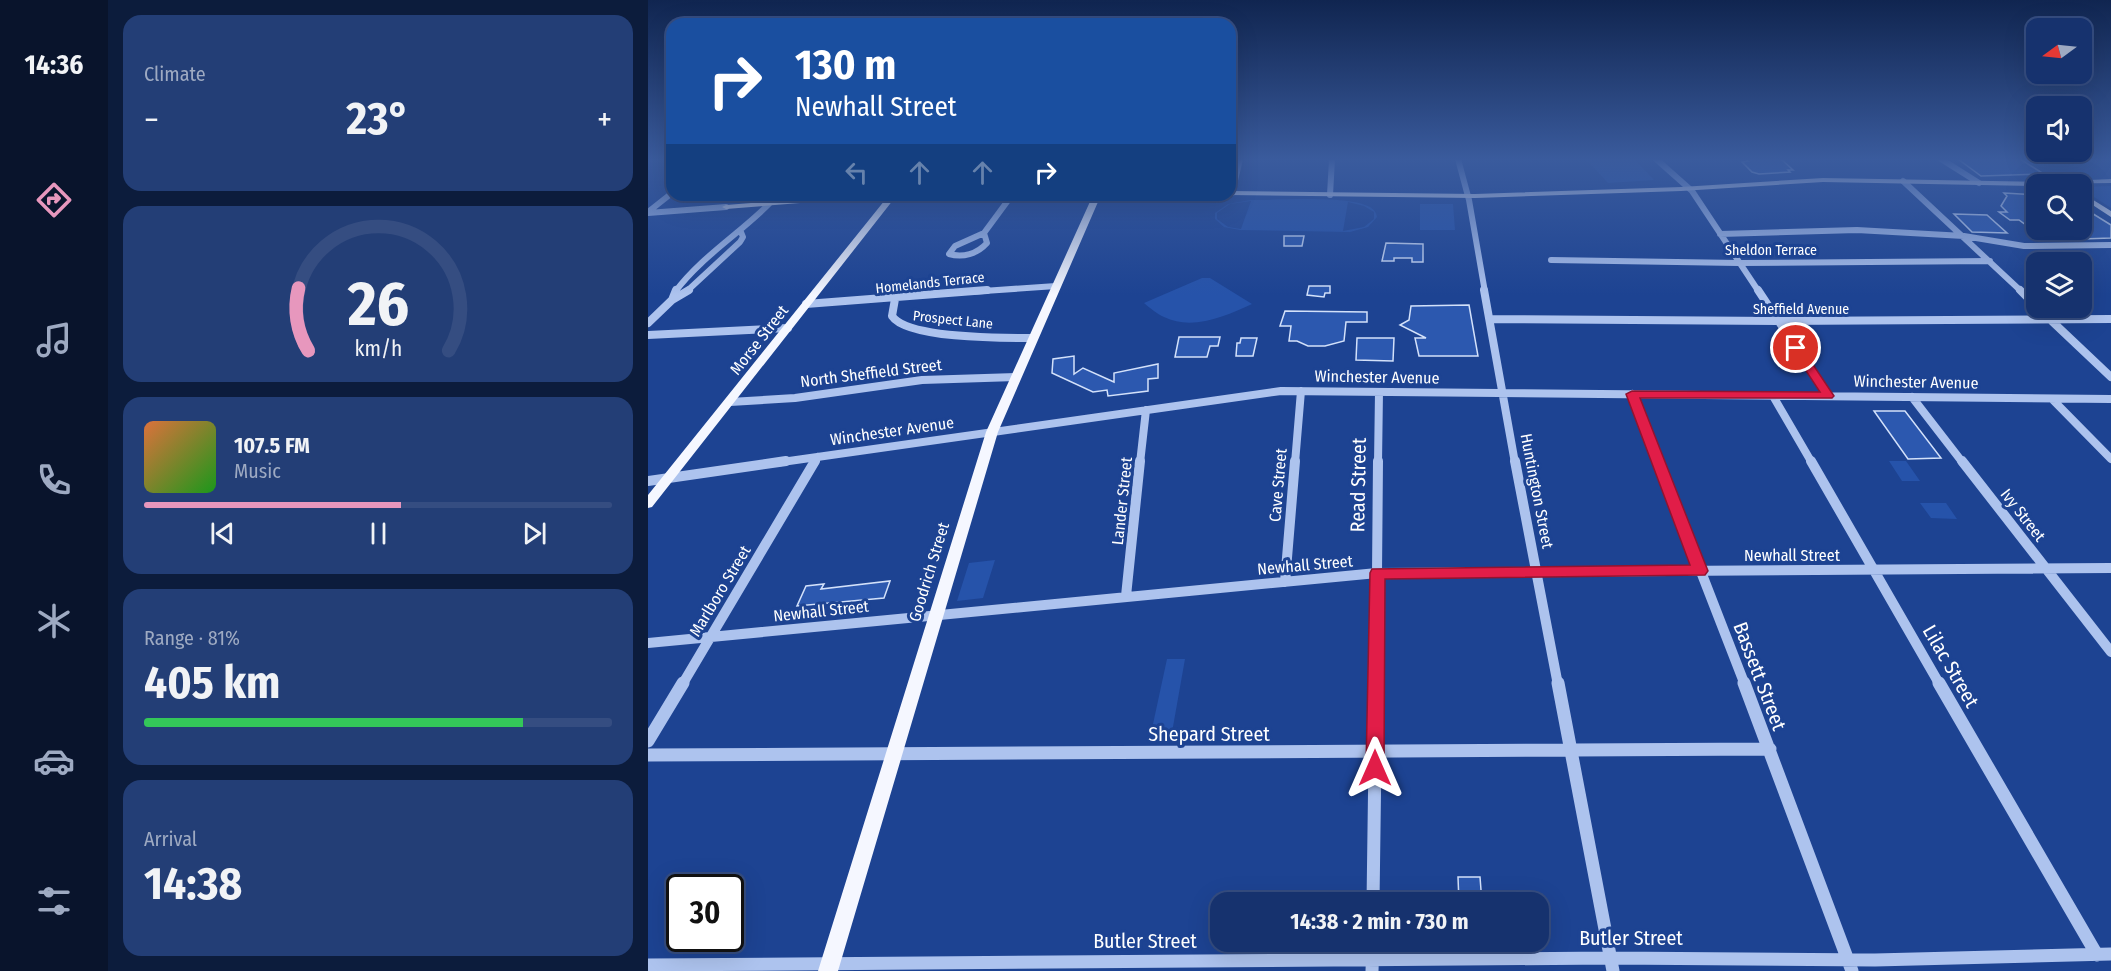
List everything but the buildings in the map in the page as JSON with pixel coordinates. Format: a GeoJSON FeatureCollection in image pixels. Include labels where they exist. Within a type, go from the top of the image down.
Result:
{"type":"FeatureCollection","features":[{"type":"Feature","properties":{"kind":"main road"},"geometry":{"type":"LineString","coordinates":[[726,207],[765,204]]}},
{"type":"Feature","properties":{"kind":"main road","name":"Morse Street"},"geometry":{"type":"LineString","coordinates":[[648,504],[886,204]]}},
{"type":"Feature","properties":{"kind":"main road","name":"Goodrich Street"},"geometry":{"type":"LineString","coordinates":[[829,967],[992,432],[1093,204]]}},
{"type":"Feature","properties":{"kind":"main road"},"geometry":{"type":"LineString","coordinates":[[2096,204],[2111,214]]}},
{"type":"Feature","properties":{"kind":"street"},"geometry":{"type":"LineString","coordinates":[[648,323],[672,300],[691,289],[740,242],[743,237],[741,232],[769,204]]}},
{"type":"Feature","properties":{"kind":"street"},"geometry":{"type":"LineString","coordinates":[[984,233],[987,243],[982,249],[960,256],[948,254],[955,246],[984,233],[1005,204]]}},
{"type":"Feature","properties":{"kind":"street","name":"Huntington Street"},"geometry":{"type":"LineString","coordinates":[[1470,204],[1536,572],[1612,965]]}},
{"type":"Feature","properties":{"kind":"street"},"geometry":{"type":"LineString","coordinates":[[1699,204],[1828,396]]}},
{"type":"Feature","properties":{"kind":"street"},"geometry":{"type":"LineString","coordinates":[[1929,204],[2026,296]]}},
{"type":"Feature","properties":{"kind":"street"},"geometry":{"type":"LineString","coordinates":[[648,213],[726,207]]}},
{"type":"Feature","properties":{"kind":"street"},"geometry":{"type":"LineString","coordinates":[[1720,234],[1857,230],[1964,236],[2024,246],[2111,245]]}},
{"type":"Feature","properties":{"kind":"street","name":"Sheldon Terrace"},"geometry":{"type":"LineString","coordinates":[[1551,260],[1739,263],[1990,261]]}},
{"type":"Feature","properties":{"kind":"street","name":"Homelands Terrace"},"geometry":{"type":"LineString","coordinates":[[806,304],[895,299],[988,289],[1056,286]]}},
{"type":"Feature","properties":{"kind":"street","name":"Prospect Lane"},"geometry":{"type":"LineString","coordinates":[[895,299],[892,317],[897,323],[909,328],[938,333],[1033,338]]}},
{"type":"Feature","properties":{"kind":"street","name":"Sheffield Avenue"},"geometry":{"type":"LineString","coordinates":[[1491,318],[1778,321],[2111,319]]}},
{"type":"Feature","properties":{"kind":"street"},"geometry":{"type":"LineString","coordinates":[[2050,319],[2111,377]]}},
{"type":"Feature","properties":{"kind":"street"},"geometry":{"type":"LineString","coordinates":[[648,335],[788,328]]}},
{"type":"Feature","properties":{"kind":"street","name":"North Sheffield Street"},"geometry":{"type":"LineString","coordinates":[[729,402],[795,398],[922,380],[1016,376]]}},
{"type":"Feature","properties":{"kind":"street","name":"Winchester Avenue"},"geometry":{"type":"LineString","coordinates":[[648,481],[1262,394],[1301,391],[2111,399]]}},
{"type":"Feature","properties":{"kind":"street","name":"Cave Street"},"geometry":{"type":"LineString","coordinates":[[1285,582],[1301,391]]}},
{"type":"Feature","properties":{"kind":"street","name":"Read Street"},"geometry":{"type":"LineString","coordinates":[[1373,892],[1379,392]]}},
{"type":"Feature","properties":{"kind":"street","name":"Bassett Street"},"geometry":{"type":"LineString","coordinates":[[1632,394],[1770,749],[1850,965]]}},
{"type":"Feature","properties":{"kind":"street","name":"Lilac Street"},"geometry":{"type":"LineString","coordinates":[[1773,396],[2104,954]]}},
{"type":"Feature","properties":{"kind":"street","name":"Ivy Street"},"geometry":{"type":"LineString","coordinates":[[1912,397],[2111,652]]}},
{"type":"Feature","properties":{"kind":"street"},"geometry":{"type":"LineString","coordinates":[[2052,399],[2111,459]]}},
{"type":"Feature","properties":{"kind":"street","name":"Lander Street"},"geometry":{"type":"LineString","coordinates":[[1126,596],[1146,410]]}},
{"type":"Feature","properties":{"kind":"street","name":"Marlboro Street"},"geometry":{"type":"LineString","coordinates":[[648,741],[818,457]]}},
{"type":"Feature","properties":{"kind":"street","name":"Newhall Street"},"geometry":{"type":"LineString","coordinates":[[648,643],[1377,573],[2111,568]]}},
{"type":"Feature","properties":{"kind":"street","name":"Shepard Street"},"geometry":{"type":"LineString","coordinates":[[648,755],[1375,753],[1770,749]]}},
{"type":"Feature","properties":{"kind":"street","name":"Butler Street"},"geometry":{"type":"LineString","coordinates":[[648,965],[829,967],[1850,965],[2104,954]]}},
{"type":"Feature","properties":{"kind":"shaded area"},"geometry":{"type":"Polygon","coordinates":[[[1230,204],[1217,213],[1217,219],[1228,227],[1241,229],[1250,204],[1348,204],[1343,231],[1364,227],[1374,219],[1374,212],[1357,204],[1369,207],[1374,211],[1377,217],[1368,227],[1350,232],[1240,230],[1224,227],[1215,219],[1215,213],[1230,204]]]}},
{"type":"Feature","properties":{"kind":"shaded area"},"geometry":{"type":"Polygon","coordinates":[[[1420,204],[1453,204],[1455,230],[1420,230],[1420,204]]]}},
{"type":"Feature","properties":{"kind":"shaded area"},"geometry":{"type":"Polygon","coordinates":[[[1202,278],[1210,278],[1252,304],[1220,317],[1186,323],[1164,317],[1144,303],[1202,278]]]}},
{"type":"Feature","properties":{"kind":"shaded area"},"geometry":{"type":"Polygon","coordinates":[[[1889,461],[1906,461],[1920,481],[1902,481],[1889,461]]]}},
{"type":"Feature","properties":{"kind":"shaded area"},"geometry":{"type":"Polygon","coordinates":[[[1920,503],[1946,503],[1957,519],[1931,518],[1920,503]]]}},
{"type":"Feature","properties":{"kind":"shaded area"},"geometry":{"type":"Polygon","coordinates":[[[995,560],[983,598],[957,601],[969,563],[995,560]]]}},
{"type":"Feature","properties":{"kind":"shaded area"},"geometry":{"type":"Polygon","coordinates":[[[1167,659],[1185,659],[1171,738],[1150,738],[1167,659]]]}},
{"type":"Feature","properties":{"kind":"route"},"geometry":{"type":"LineString","coordinates":[[1375,768],[1377,573],[1700,571],[1632,394],[1828,396],[1796,348]]}}]}
